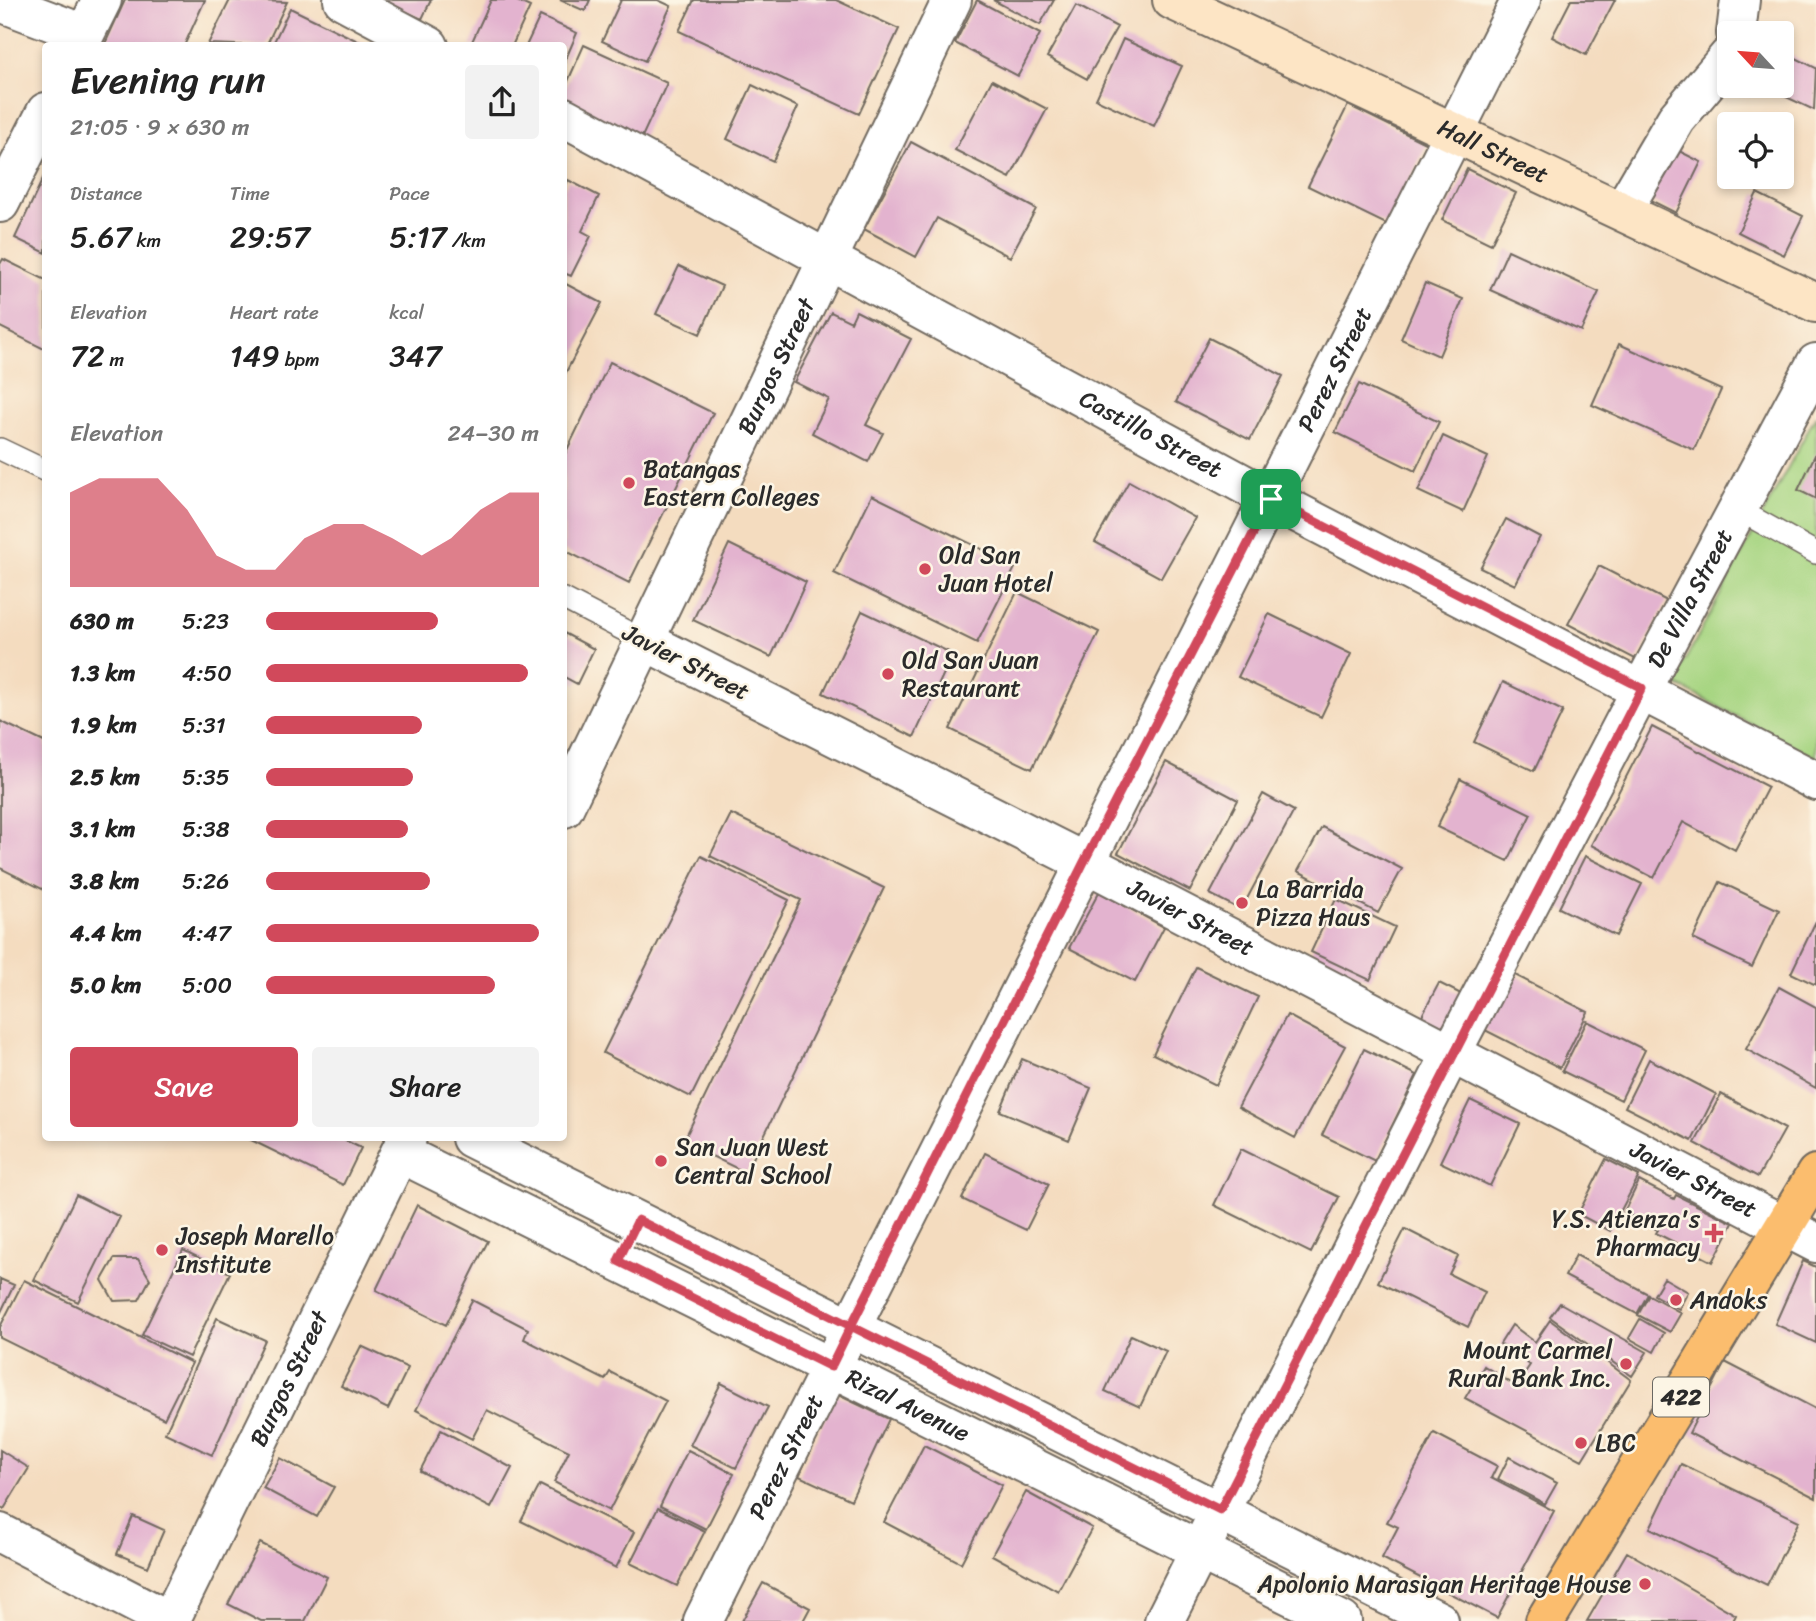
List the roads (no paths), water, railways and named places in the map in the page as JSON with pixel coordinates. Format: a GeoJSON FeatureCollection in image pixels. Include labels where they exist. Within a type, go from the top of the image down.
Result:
{"type":"FeatureCollection","features":[{"type":"Feature","properties":{"kind":"main road","name":"Hall Street"},"geometry":{"type":"LineString","coordinates":[[1172,0],[1816,303]]}},
{"type":"Feature","properties":{"kind":"main road","name":"422"},"geometry":{"type":"LineString","coordinates":[[1545,1621],[1800,1235],[1816,1174]]}},
{"type":"Feature","properties":{"kind":"street"},"geometry":{"type":"LineString","coordinates":[[0,2],[81,40],[102,0]]}},
{"type":"Feature","properties":{"kind":"street"},"geometry":{"type":"LineString","coordinates":[[343,0],[422,42]]}},
{"type":"Feature","properties":{"kind":"street","name":"Burgos Street"},"geometry":{"type":"LineString","coordinates":[[567,801],[952,0]]}},
{"type":"Feature","properties":{"kind":"street","name":"Perez Street"},"geometry":{"type":"LineString","coordinates":[[703,1621],[1521,0]]}},
{"type":"Feature","properties":{"kind":"street"},"geometry":{"type":"LineString","coordinates":[[1737,21],[1740,0]]}},
{"type":"Feature","properties":{"kind":"street"},"geometry":{"type":"LineString","coordinates":[[1622,211],[1676,119],[1717,70]]}},
{"type":"Feature","properties":{"kind":"street"},"geometry":{"type":"LineString","coordinates":[[3,189],[42,118]]}},
{"type":"Feature","properties":{"kind":"street","name":"Castillo Street"},"geometry":{"type":"LineString","coordinates":[[567,119],[1271,499],[1642,688],[1816,781]]}},
{"type":"Feature","properties":{"kind":"street","name":"De Villa Street"},"geometry":{"type":"LineString","coordinates":[[1164,1621],[1452,1052],[1816,363]]}},
{"type":"Feature","properties":{"kind":"street","name":"Javier Street"},"geometry":{"type":"LineString","coordinates":[[643,640],[1084,862],[1800,1235]]}},
{"type":"Feature","properties":{"kind":"street","name":"Rizal Avenue"},"geometry":{"type":"LineString","coordinates":[[477,1141],[1439,1621]]}},
{"type":"Feature","properties":{"kind":"street","name":"Burgos Street"},"geometry":{"type":"LineString","coordinates":[[170,1621],[404,1145]]}},
{"type":"Feature","properties":{"kind":"street","name":"Rizal Avenue"},"geometry":{"type":"LineString","coordinates":[[404,1145],[618,1261],[1342,1621]]}},
{"type":"Feature","properties":{"kind":"street"},"geometry":{"type":"LineString","coordinates":[[618,1261],[638,1220]]}},
{"type":"Feature","properties":{"kind":"street"},"geometry":{"type":"LineString","coordinates":[[0,1533],[170,1621]]}},
{"type":"Feature","properties":{"kind":"lane"},"geometry":{"type":"LineString","coordinates":[[0,449],[42,469]]}},
{"type":"Feature","properties":{"kind":"lane"},"geometry":{"type":"LineString","coordinates":[[1739,510],[1816,553]]}},
{"type":"Feature","properties":{"kind":"lane","name":"Javier Street"},"geometry":{"type":"LineString","coordinates":[[567,601],[643,640]]}},
{"type":"Feature","properties":{"kind":"place","name":"Batangas Eastern Colleges"},"geometry":{"type":"Point","coordinates":[629,483]}},
{"type":"Feature","properties":{"kind":"place","name":"Old San Juan Hotel"},"geometry":{"type":"Point","coordinates":[925,569]}},
{"type":"Feature","properties":{"kind":"place","name":"Old San Juan Restaurant"},"geometry":{"type":"Point","coordinates":[888,674]}},
{"type":"Feature","properties":{"kind":"place","name":"La Barrida Pizza Haus"},"geometry":{"type":"Point","coordinates":[1242,903]}},
{"type":"Feature","properties":{"kind":"place","name":"San Juan West Central School"},"geometry":{"type":"Point","coordinates":[661,1161]}},
{"type":"Feature","properties":{"kind":"place","name":"Y.S. Atienza's Pharmacy"},"geometry":{"type":"Point","coordinates":[1714,1233]}},
{"type":"Feature","properties":{"kind":"place","name":"Joseph Marello Institute"},"geometry":{"type":"Point","coordinates":[162,1250]}},
{"type":"Feature","properties":{"kind":"place","name":"Andoks"},"geometry":{"type":"Point","coordinates":[1676,1300]}},
{"type":"Feature","properties":{"kind":"place","name":"Mount Carmel Rural Bank Inc."},"geometry":{"type":"Point","coordinates":[1626,1364]}},
{"type":"Feature","properties":{"kind":"place","name":"LBC"},"geometry":{"type":"Point","coordinates":[1581,1443]}},
{"type":"Feature","properties":{"kind":"place","name":"Apolonio Marasigan Heritage House"},"geometry":{"type":"Point","coordinates":[1645,1584]}}]}
